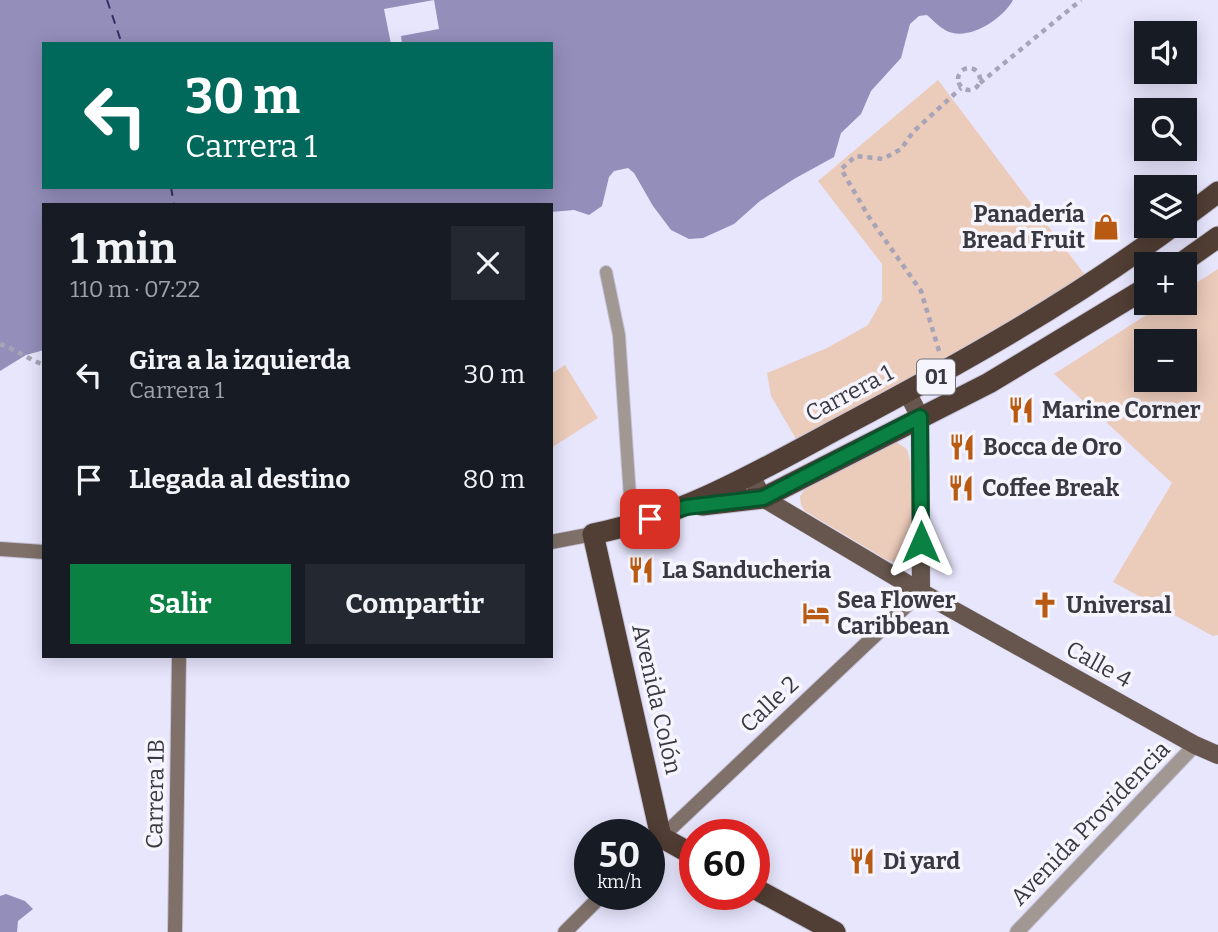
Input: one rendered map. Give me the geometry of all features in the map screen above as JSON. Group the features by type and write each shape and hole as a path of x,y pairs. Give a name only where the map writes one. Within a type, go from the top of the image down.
{"highway":[{"path":"1197,208 1218,192"},
{"path":"1197,252 1218,237"},
{"name":"Carrera 1","path":"593,534 632,526 686,507 751,475 944,372 1068,300 1155,238"},
{"name":"Carrera 1","path":"686,507 763,498 989,383 1134,295"},
{"name":"Avenida Colón","path":"593,534 650,819"},
{"path":"770,897 835,932"}],"main road":[{"path":"907,392 920,417 921,592"},
{"path":"751,475 763,498"},
{"name":"Calle 4","path":"763,498 921,592 1195,746 1218,755"}],"street":[{"name":"Carrera 1","path":"553,542 593,534"},
{"path":"0,549 42,552"},
{"name":"Calle 2","path":"665,834 921,592"},
{"name":"Carrera 1B","path":"175,932 179,658"},
{"name":"Avenida Providencia","path":"1017,932 1195,746"},
{"path":"565,932 587,910"}],"lane":[{"path":"606,272 619,335 632,526"}],"path":[{"path":"961,88 972,90 1081,0"},
{"path":"961,88 958,78 965,69 972,68 978,72 980,83"},
{"path":"944,372 921,291 869,217 841,170 856,156 883,159 901,149 913,132 961,88"},
{"path":"0,344 42,364"}],"shaded area":[{"path":"0,0 1013,0 993,21 984,27 964,33 945,30 927,15 919,16 910,24 901,58 871,91 861,114 841,133 834,157 760,201 734,224 703,238 689,239 671,230 628,168 614,171 609,177 602,206 589,215 574,210 553,212 553,203 42,203 42,351 26,355 0,371"},
{"path":"938,80 1085,275 950,359 796,439 771,396 767,373 827,348 868,325 882,300 882,264 818,181"},
{"path":"1218,269 1218,635 1213,636 1113,582 1172,483 1054,374 1146,315 1197,315 1197,282"},
{"path":"565,365 598,418 553,447 553,373"},
{"path":"896,442 907,449 910,461 914,546 913,556 908,562 900,564 887,560 805,511 800,496 806,488"},
{"path":"6,894 25,901 33,909 18,921 17,932 0,932 0,896"}],"pier":[{"path":"434,0 439,29 401,36 402,42 391,42 384,9"}],"ferry route":[{"path":"107,0 121,42"},
{"path":"171,189 174,203"}],"place":[{"name":"Panadería Bread Fruit","path":"1106,227"},
{"name":"Marine Corner","path":"1021,410"},
{"name":"Bocca de Oro","path":"962,447"},
{"name":"Coffee Break","path":"961,488"},
{"name":"La Sanducheria","path":"641,570"},
{"name":"Universal","path":"1045,605"},
{"name":"Sea Flower Caribbean","path":"816,613"},
{"name":"Di yard","path":"862,861"}],"route":[{"path":"650,519 686,507 763,498 920,417 921,542"}]}
